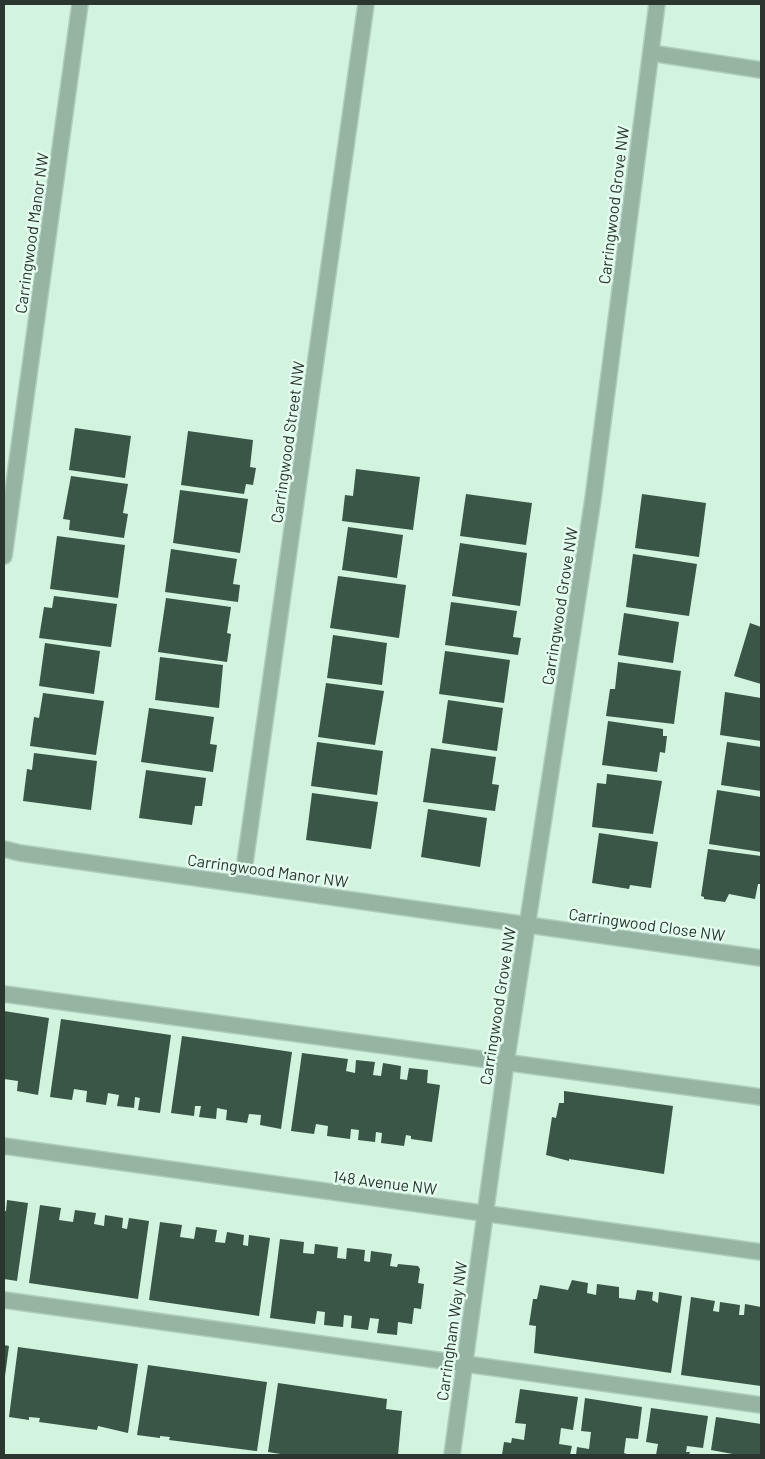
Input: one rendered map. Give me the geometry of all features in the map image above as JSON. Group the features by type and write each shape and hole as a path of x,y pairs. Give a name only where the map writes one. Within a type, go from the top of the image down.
{"street":[{"name":"Carringwood Manor NW","path":"4,556 80,4"},
{"name":"Carringwood Street NW","path":"242,884 366,4"},
{"name":"Carringwood Grove NW","path":"485,1212 506,1063 593,499 657,4"},
{"path":"651,53 761,70"},
{"name":"Carringwood Manor NW","path":"4,849 20,853 527,925"},
{"name":"Carringwood Close NW","path":"527,925 761,958"},
{"path":"4,994 761,1097"},
{"name":"148 Avenue NW","path":"4,1146 761,1252"},
{"name":"Carringham Way NW","path":"452,1455 485,1212"},
{"path":"4,1300 761,1405"}],"building":[{"path":"75,428 131,436 125,478 69,470"},
{"path":"188,431 253,440 250,467 256,468 253,485 246,484 244,494 181,485"},
{"path":"356,469 420,477 413,530 342,521 345,495 353,496"},
{"path":"71,476 128,484 123,513 128,514 124,538 69,530 70,520 63,519"},
{"path":"180,490 248,499 240,553 173,543"},
{"path":"466,494 532,503 526,545 460,536"},
{"path":"642,494 706,503 699,557 635,548"},
{"path":"348,527 403,535 397,578 342,570"},
{"path":"57,536 125,545 118,598 50,589"},
{"path":"460,543 527,553 520,606 452,596"},
{"path":"171,549 237,559 233,584 240,585 238,602 165,592"},
{"path":"633,554 697,564 689,616 626,607"},
{"path":"338,576 406,585 399,638 330,628"},
{"path":"54,596 117,604 111,647 39,638 44,607 52,608"},
{"path":"166,598 231,607 227,633 231,634 227,662 158,652"},
{"path":"451,602 517,611 513,637 521,638 518,655 445,645"},
{"path":"624,613 679,622 673,663 618,655"},
{"path":"750,623 761,627 761,684 734,676"},
{"path":"333,635 387,643 382,685 327,678"},
{"path":"45,643 100,651 94,694 39,686"},
{"path":"445,651 510,660 504,703 439,694"},
{"path":"160,657 223,665 219,708 155,700"},
{"path":"618,662 681,671 674,724 606,716 610,689 615,689"},
{"path":"326,683 384,691 375,745 318,737"},
{"path":"725,692 761,698 761,741 720,735"},
{"path":"43,693 104,701 96,755 30,746 34,717 39,718"},
{"path":"448,700 503,708 497,751 442,743"},
{"path":"149,708 214,717 210,744 217,745 213,772 141,762"},
{"path":"608,721 663,729 663,736 667,736 665,753 660,752 657,772 602,765"},
{"path":"317,742 383,751 377,795 311,786"},
{"path":"727,742 761,747 761,791 721,785"},
{"path":"431,748 496,757 492,784 499,785 495,811 423,802"},
{"path":"34,753 97,761 91,810 23,801 27,769 32,770"},
{"path":"146,770 206,778 202,806 195,806 192,825 139,818"},
{"path":"607,774 662,781 653,834 592,827 597,783 606,784"},
{"path":"717,790 761,797 761,852 709,844"},
{"path":"312,793 378,802 371,849 306,840"},
{"path":"428,809 487,818 480,867 421,857"},
{"path":"599,833 658,842 651,888 630,885 629,889 592,883"},
{"path":"708,849 761,856 761,884 758,884 755,899 729,894 725,902 704,899 701,896"},
{"path":"4,1011 49,1018 38,1095 17,1091 18,1081 4,1079"},
{"path":"61,1019 171,1035 160,1113 138,1110 140,1098 135,1097 134,1108 117,1106 119,1095 108,1093 106,1105 86,1102 87,1091 74,1089 72,1100 50,1097"},
{"path":"182,1036 292,1052 281,1129 260,1125 261,1115 249,1114 247,1123 226,1120 227,1110 217,1108 216,1119 199,1117 201,1106 195,1106 194,1116 171,1113"},
{"path":"302,1053 348,1059 346,1071 355,1073 356,1060 375,1062 373,1075 381,1076 383,1063 401,1066 400,1079 407,1080 409,1068 428,1070 427,1083 440,1085 432,1142 411,1139 411,1136 406,1135 404,1146 381,1143 382,1133 376,1132 375,1142 358,1140 359,1130 351,1129 350,1139 327,1136 328,1126 316,1124 314,1134 291,1131"},
{"path":"564,1091 673,1106 664,1174 569,1159 569,1161 546,1155 552,1117 556,1118 559,1103 564,1103"},
{"path":"7,1200 28,1203 17,1281 4,1279 4,1211 6,1211"},
{"path":"40,1205 61,1208 59,1220 73,1222 75,1210 96,1213 94,1224 104,1226 105,1215 123,1218 122,1228 127,1229 129,1218 149,1221 138,1299 29,1283"},
{"path":"160,1222 182,1225 180,1237 194,1239 196,1227 217,1230 215,1242 225,1243 227,1232 244,1235 243,1245 248,1246 249,1235 270,1238 259,1316 149,1300"},
{"path":"280,1239 304,1242 303,1253 314,1254 315,1244 338,1247 337,1258 346,1259 347,1248 365,1250 364,1261 370,1262 371,1251 392,1254 390,1266 397,1267 398,1264 418,1266 420,1269 418,1283 424,1284 421,1309 414,1308 412,1324 398,1322 397,1335 377,1333 379,1319 370,1318 368,1330 351,1328 352,1316 344,1315 343,1327 324,1325 325,1312 317,1311 315,1324 270,1318"},
{"path":"572,1280 588,1283 587,1293 596,1295 597,1284 619,1287 619,1298 635,1300 637,1290 653,1292 652,1300 658,1303 659,1292 682,1296 671,1373 534,1353 536,1326 529,1325 533,1299 537,1299 540,1285 568,1290"},
{"path":"691,1297 715,1301 713,1311 719,1312 720,1302 740,1305 739,1315 744,1315 745,1304 761,1307 761,1386 681,1375"},
{"path":"4,1345 9,1346 5,1376 4,1376"},
{"path":"18,1347 138,1364 128,1433 98,1426 97,1430 39,1422 40,1418 29,1417 29,1420 9,1417"},
{"path":"148,1365 267,1382 257,1451 169,1440 170,1437 160,1436 160,1438 137,1435"},
{"path":"278,1383 387,1399 386,1409 402,1411 398,1455 287,1455 268,1452"},
{"path":"520,1389 578,1397 573,1430 561,1428 559,1444 572,1446 570,1455 502,1455 504,1442 511,1443 512,1438 524,1440 526,1424 515,1423"},
{"path":"585,1398 642,1407 638,1439 626,1438 624,1453 629,1455 576,1455 577,1447 589,1449 591,1432 581,1431"},
{"path":"651,1408 708,1416 703,1448 687,1446 686,1452 690,1452 689,1455 656,1455 658,1444 646,1442"},
{"path":"716,1417 761,1424 761,1455 738,1455 711,1450"}]}
